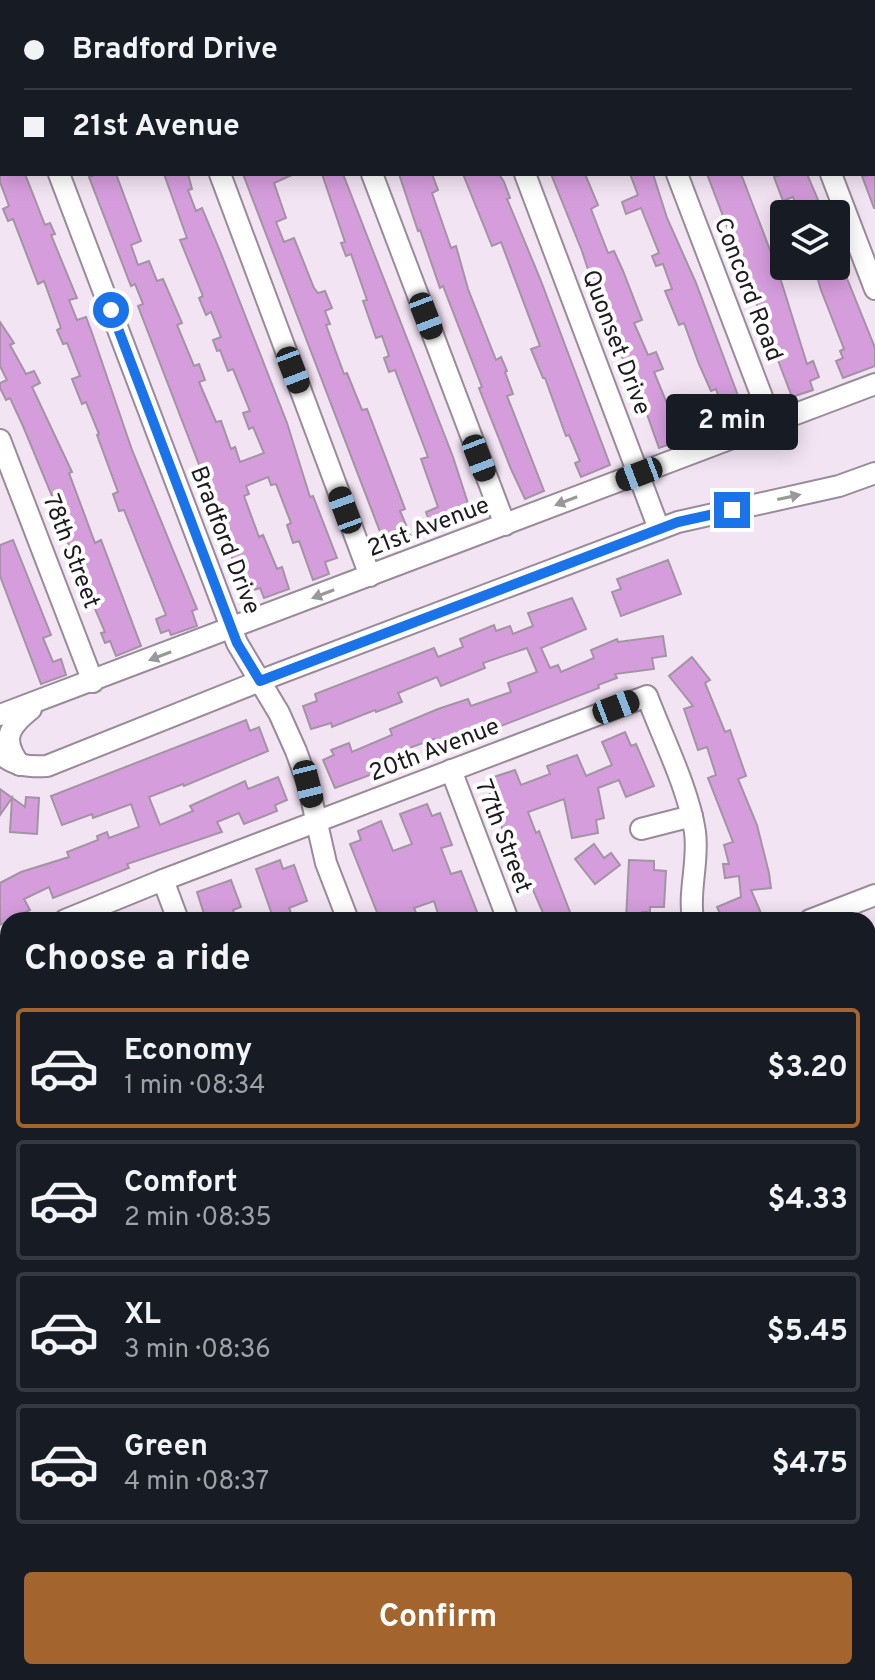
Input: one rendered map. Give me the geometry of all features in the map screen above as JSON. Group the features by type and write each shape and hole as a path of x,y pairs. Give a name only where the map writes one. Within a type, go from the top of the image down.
{"street":[{"name":"Bradford Drive","path":"60,176 237,643 296,751 318,821 326,863 345,912"},
{"path":"221,176 370,576"},
{"path":"373,176 505,525"},
{"name":"Quonset Drive","path":"526,176 659,529"},
{"name":"Concord Road","path":"678,176 772,423"},
{"path":"832,176 875,289"},
{"name":"21st Avenue","path":"0,715 875,384"},
{"name":"78th Street","path":"0,440 93,682"},
{"path":"0,753 20,765 47,766 260,681 678,522 839,486 875,473"},
{"name":"20th Avenue","path":"85,912 647,696 692,816"},
{"path":"20,765 8,743 9,733 22,716 40,702"},
{"name":"77th Street","path":"451,770 505,912"},
{"path":"641,829 692,816 696,844 693,912"},
{"path":"163,880 175,912"},
{"path":"831,912 875,895"}],"building":[{"path":"0,176 26,176 45,225 50,223 55,234 51,235 77,298 69,300 77,320 86,317 132,450 197,609 192,611 197,626 171,635 169,630 161,633 156,619 166,615 124,510 119,511 113,494 118,492 86,402 82,404 72,379 80,376 67,343 63,344 57,330 61,328 44,281 38,284 13,219 8,221 3,209 9,206"},
{"path":"117,176 141,241 131,245 138,265 149,261 157,281 163,279 182,323 177,325 194,366 199,364 205,380 199,382 216,422 221,421 231,449 235,447 240,462 264,453 243,413 250,411 233,369 228,371 220,350 217,351 213,340 221,337 211,312 206,315 199,298 203,296 180,240 187,238 165,176 189,176 192,189 188,190 196,211 202,208 220,251 287,423 310,497 313,496 337,558 325,562 329,574 313,580 299,541 293,543 287,525 291,523 276,484 271,485 268,477 246,486 249,494 244,496 259,537 263,535 277,569 282,567 289,589 264,598 260,588 247,592 226,544 225,532 138,306 143,304 135,284 131,286 89,177"},
{"path":"244,176 290,176 274,183 286,218 276,222 284,242 294,238 314,288 318,293 325,291 332,308 325,311 330,324 326,325 344,374 347,373 362,410 367,409 405,509 400,511 412,539 387,550"},
{"path":"323,176 344,176 453,457 473,519 445,529 443,526 432,529 426,512 438,507 421,459 428,457 395,370 389,372 384,358 389,356 382,336 376,338 351,254 346,256 341,243 345,242"},
{"path":"400,176 433,176 438,190 432,193 451,248 456,246 468,289 496,360 501,357 507,371 513,394 507,396 544,491 525,499 479,388 482,387 443,286 440,288"},
{"path":"464,176 500,176 504,182 510,198 507,199 610,465 581,477 575,463 580,461 569,435 566,436 531,349 540,346 501,242 492,246"},
{"path":"552,176 586,176 598,205 591,209 608,253 614,251 642,320 634,323 648,355 656,352 663,369 654,372 682,440 659,448 596,294"},
{"path":"631,176 654,176 667,218 696,283 737,393 742,407 738,409 740,417 727,422 716,389 711,391 684,323 679,325 665,291 672,289 663,264 656,266 652,256 659,253 641,208 626,214 622,202 638,195"},
{"path":"708,176 742,176 770,250 770,280 781,280 807,364 813,361 819,377 810,381 813,390 792,397"},
{"path":"777,176 808,176 818,200 794,200 793,197 783,200 774,177"},
{"path":"862,176 875,176 874,208"},
{"path":"818,280 848,280 875,348 875,366 843,378 836,361 843,358 840,351 844,349"},
{"path":"0,322 14,343 10,345 26,374 34,371 40,383 32,387 72,472 69,473 95,543 101,540 141,646 116,656 110,641 105,643 101,633 105,632 23,426 10,398 6,400 0,388 0,383 7,380 0,366"},
{"path":"13,540 51,635 43,638 53,662 61,659 66,675 41,684 0,576 0,545"},
{"path":"668,560 681,594 621,616 612,592 621,589 617,579"},
{"path":"572,598 586,629 541,648 550,668 558,665 561,672 594,658 591,650 617,639 618,642 663,636 666,656 652,658 654,669 615,674 617,678 598,685 599,688 439,750 434,739 409,748 413,759 335,788 323,760 334,755 331,750 349,743 352,752 392,735 390,729 438,709 468,699 471,706 511,692 508,683 537,672 527,648 483,663 485,668 441,686 437,677 398,693 402,702 376,712 332,727 331,723 311,729 303,706 317,701 315,694 434,648 438,657 463,647 460,639 494,625 496,631 510,626 513,634 533,626 528,613"},
{"path":"692,657 710,680 705,683 725,732 730,730 746,776 738,779 757,825 769,873 771,888 751,890 761,912 719,912 717,907 741,897 739,876 725,878 723,864 729,864 724,845 733,842 708,778 716,775 707,747 698,750 684,709 693,706 669,676"},
{"path":"246,720 250,731 259,727 268,751 149,797 160,825 193,811 190,806 245,781 248,789 278,777 287,800 275,805 277,811 244,824 239,813 217,822 222,832 127,864 129,868 53,898 49,887 24,899 30,910 26,912 0,912 0,883 21,872 69,857 67,852 98,840 97,836 107,832 109,838 139,827 131,804 62,825 51,796"},
{"path":"625,732 631,746 636,744 654,786 626,797 619,780 598,788 604,818 596,820 598,833 572,838 564,799 528,812 536,833 539,831 570,912 543,912 531,885 526,887 506,839 490,794 496,792 491,778 515,770 521,785 550,774 547,766 577,755 586,776 612,765 602,742"},
{"path":"0,789 25,807 26,797 39,798 37,834 10,832 12,798 0,815"},
{"path":"427,804 432,816 440,813 452,845 441,848 451,874 461,871 477,912 437,912 434,901 414,908 416,912 377,912 350,844 361,840 358,831 381,821 393,851 412,844 400,814"},
{"path":"594,844 604,858 611,853 620,865 595,884 575,859"},
{"path":"280,860 283,869 294,865 307,901 289,908 291,912 271,912 256,869"},
{"path":"629,860 654,861 654,870 666,871 664,907 650,907 650,912 626,912"},
{"path":"231,880 241,907 234,912 203,912 197,892"}],"route":[{"path":"111,310 237,643 260,681 678,522 732,510"}]}
